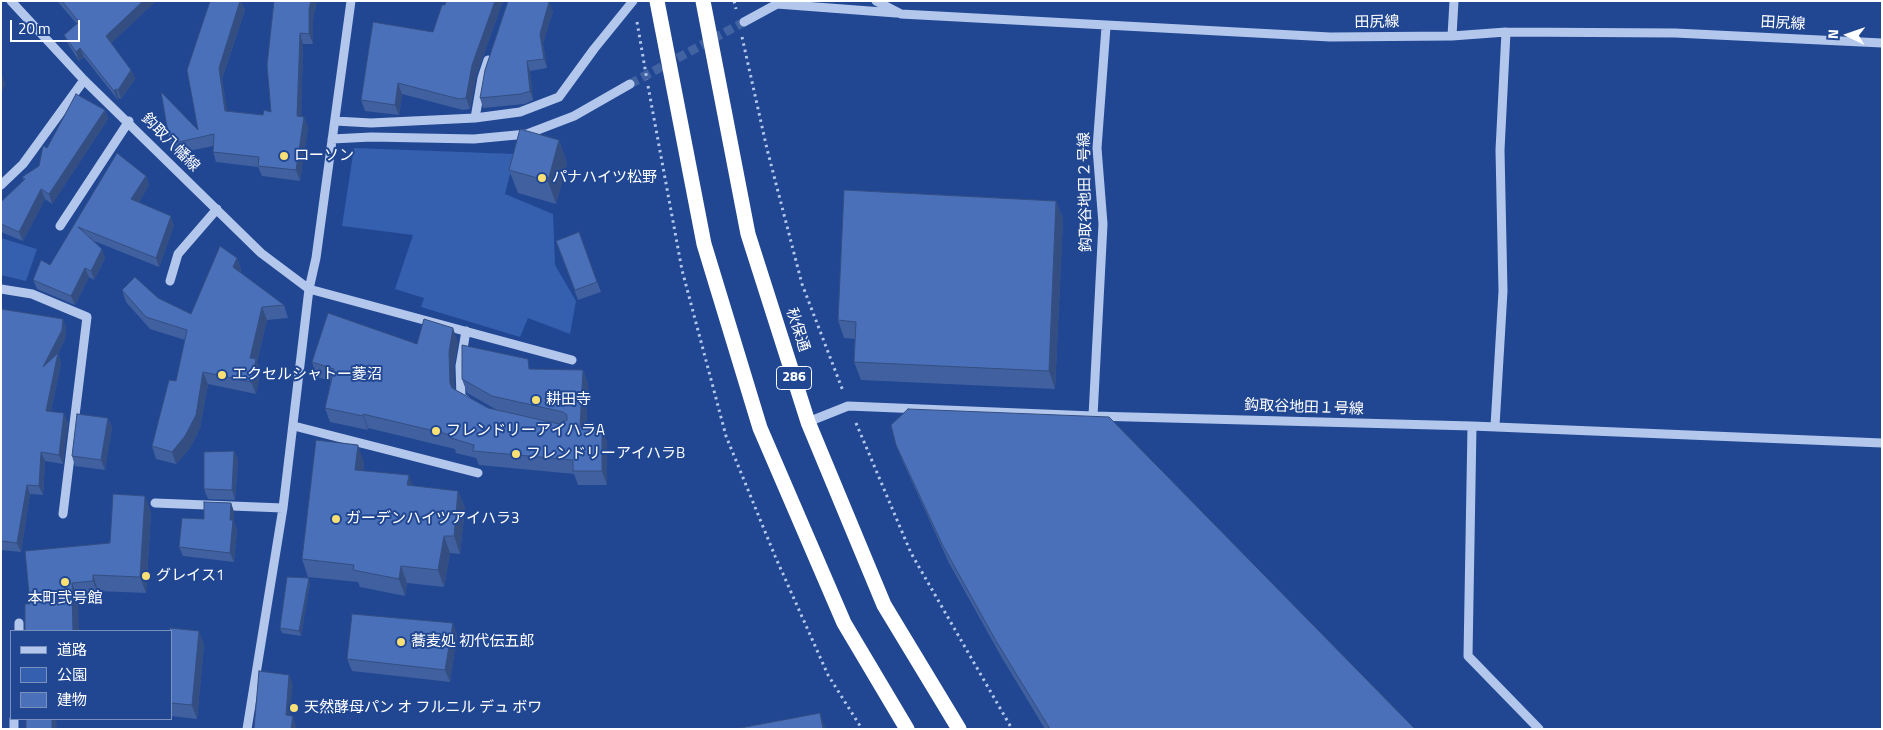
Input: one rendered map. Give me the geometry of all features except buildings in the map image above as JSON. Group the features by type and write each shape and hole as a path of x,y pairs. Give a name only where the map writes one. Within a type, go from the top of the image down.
{"highway":[{"path":"657,1 704,244 760,428 844,623 907,729"},
{"name":"秋保通","path":"702,1 748,234 808,422 884,605 960,729"}],"street":[{"name":"鈎取八幡線","path":"11,1 18,11 84,80 129,121 261,253 308,288"},
{"path":"247,729 294,426 308,288 316,258 351,1"},
{"path":"335,121 371,123 475,118 520,112 559,97 594,49 633,1"},
{"name":"田尻線","path":"876,1 901,14 1106,27 1330,37 1452,36 1506,32 1707,34 1882,43"},
{"path":"1452,36 1454,1"},
{"path":"742,25 777,4 901,14"},
{"name":"鈎取谷地田２号線","path":"1093,416 1103,224 1097,148 1106,27"},
{"path":"1495,426 1503,291 1500,150 1506,32"},
{"path":"475,118 482,78 491,52"},
{"path":"1,185 22,164 84,80"},
{"path":"332,139 371,137 474,139 527,134 574,116 630,84"},
{"path":"60,226 129,121"},
{"path":"170,281 178,254 217,209"},
{"path":"308,288 572,360"},
{"path":"1,289 32,294 87,317 63,514"},
{"path":"466,331 460,366 460,397 478,407"},
{"name":"鈎取谷地田１号線","path":"808,422 848,406 1093,416 1495,426 1882,443"},
{"path":"294,426 478,472"},
{"path":"1472,426 1468,656 1539,729"},
{"path":"155,503 282,508"}],"path":[{"path":"734,1 736,10"},
{"path":"742,25 767,149 802,284 848,406 911,553 1012,729"}],"green space":[{"path":"354,148 515,154 505,194 553,214 555,265 576,301 570,334 528,318 520,337 421,307 424,298 395,289 413,235 342,226"},
{"path":"1,238 37,249 26,281 1,275"}],"tunnel":[{"path":"630,84 744,22"}],"place":[{"name":"ローソン","path":"284,156"},
{"name":"パナハイツ松野","path":"542,178"},
{"name":"エクセルシャトー菱沼","path":"222,375"},
{"name":"耕田寺","path":"536,400"},
{"name":"フレンドリーアイハラA","path":"436,431"},
{"name":"フレンドリーアイハラB","path":"516,454"},
{"name":"ガーデンハイツアイハラ3","path":"336,519"},
{"name":"グレイス1","path":"146,576"},
{"name":"本町弐号館","path":"65,582"},
{"name":"蕎麦処 初代伝五郎","path":"401,642"},
{"name":"天然酵母パン オ フルニル デュ ボワ","path":"294,708"}]}
